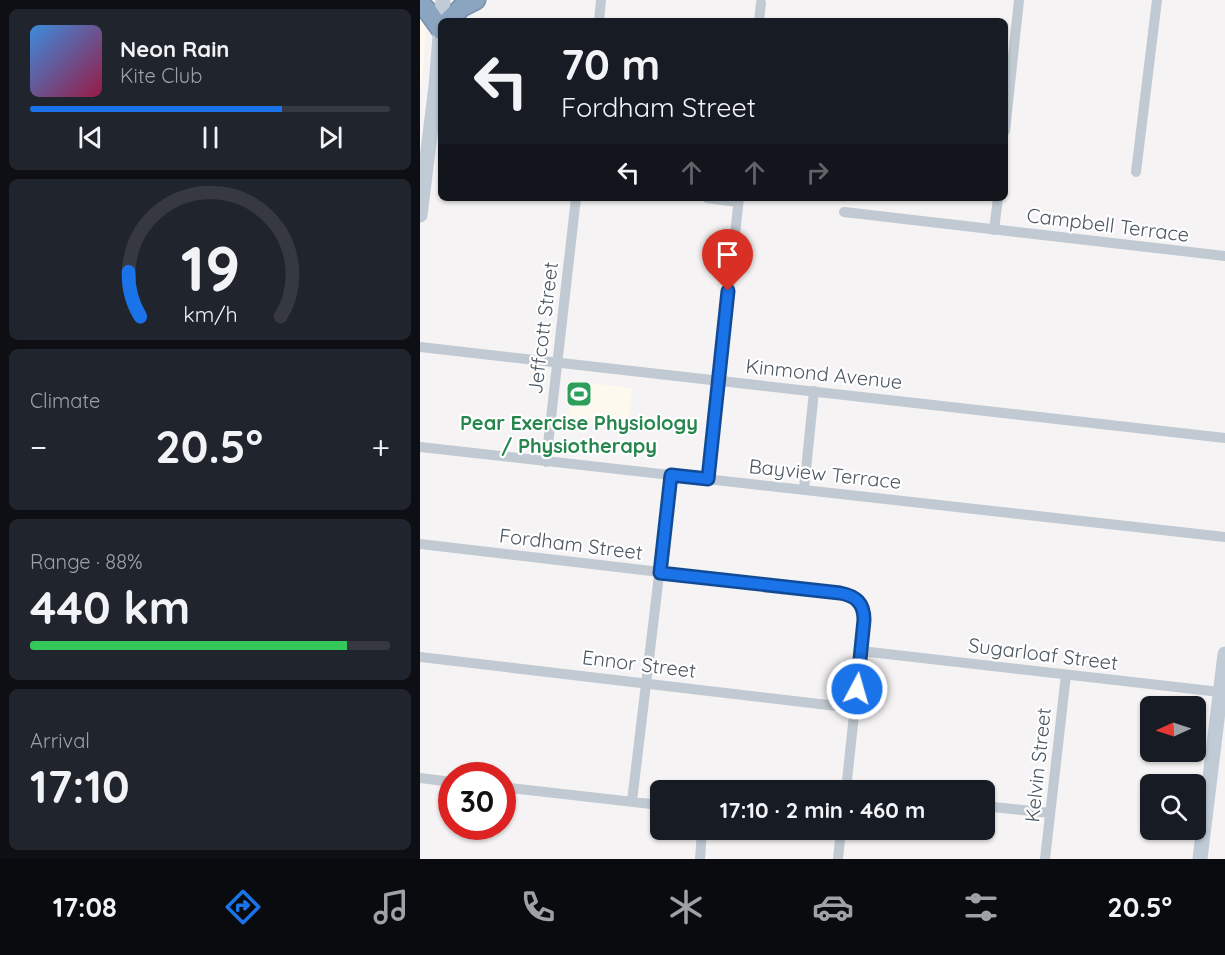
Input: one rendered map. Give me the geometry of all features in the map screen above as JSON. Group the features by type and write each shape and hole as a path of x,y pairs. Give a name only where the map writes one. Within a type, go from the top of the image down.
{"highway":[{"path":"451,18 476,0"},
{"path":"420,4 438,26"}],"main road":[{"path":"441,18 443,0"},
{"path":"420,214 423,168 438,53"},
{"path":"1200,859 1225,654"}],"street":[{"path":"599,18 602,0"},
{"path":"1008,88 1019,0"},
{"path":"1136,172 1157,0"},
{"path":"759,18 760,3"},
{"name":"Jeffcott Street","path":"546,462 576,201"},
{"path":"708,479 739,201"},
{"path":"994,230 998,201"},
{"name":"Campbell Terrace","path":"844,212 1225,256"},
{"name":"Kinmond Avenue","path":"420,347 1225,438"},
{"path":"804,489 814,391"},
{"name":"Bayview Terrace","path":"420,447 1225,537"},
{"path":"632,801 671,475"},
{"name":"Fordham Street","path":"420,544 840,593 859,601 864,614 861,651"},
{"path":"847,780 861,651"},
{"name":"Sugarloaf Street","path":"861,651 1220,692"},
{"name":"Ennor Street","path":"420,657 855,708"},
{"name":"Kelvin Street","path":"1045,859 1066,675"},
{"path":"420,778 438,780"},
{"path":"516,789 650,804"},
{"path":"995,807 1050,813"},
{"path":"700,859 701,840"},
{"path":"838,859 840,840"}],"shaded area":[{"path":"420,15 426,26 422,86 420,86"},
{"path":"573,381 632,388 628,428 568,421"}],"place":[{"name":"Pear Exercise Physiology / Physiotherapy","path":"579,394"}],"route":[{"path":"728,291 708,479 671,475 660,573 840,593 855,598 863,608 864,614 857,689"}]}
